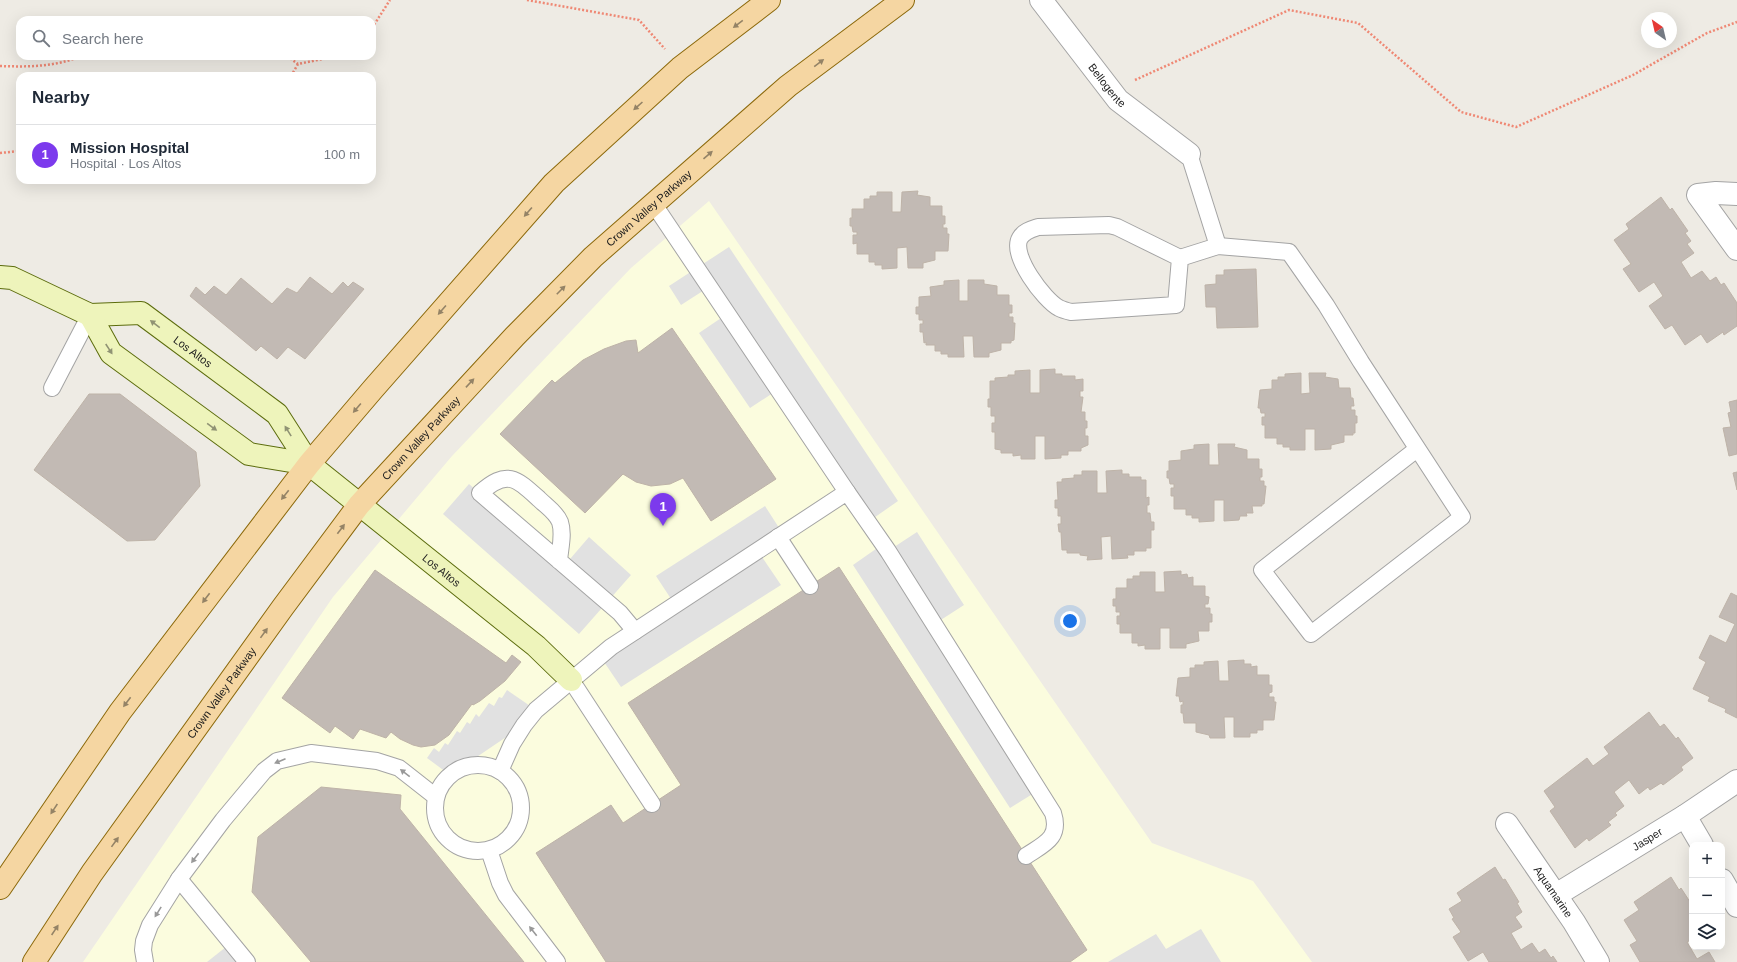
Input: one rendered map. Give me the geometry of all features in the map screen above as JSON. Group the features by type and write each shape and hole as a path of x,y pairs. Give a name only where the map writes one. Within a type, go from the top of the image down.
{"main road":[{"path":"0,888 120,712 309,464 554,183 680,68 769,0"},
{"name":"Crown Valley Parkway","path":"34,962 97,867 283,607 359,505 521,330 593,256 788,86 903,0"}],"street":[{"name":"Bellogente","path":"1041,0 1118,100 1189,154"},
{"path":"1737,194 1716,193 1698,195 1737,249"},
{"name":"Los Altos","path":"0,277 12,278 90,315 141,314 277,414 309,464 536,646 570,680"},
{"name":"Los Altos","path":"90,315 110,353 250,454 309,464"},
{"name":"Jasper","path":"1556,896 1685,816 1737,781"},
{"path":"1685,816 1700,842"},
{"name":"Aquamarine","path":"1507,824 1556,896 1598,962"},
{"path":"1725,885 1737,906"}],"lane":[{"path":"1189,154 1218,246"},
{"path":"653,203 888,551 1053,813 1056,826 1049,840 1026,856"},
{"path":"1180,258 1176,305 1071,312 1059,308 1042,292 1019,257 1018,244 1020,237 1024,233 1038,227 1109,225 1117,227 1180,258 1218,246 1289,252 1326,305 1361,362 1418,449 1462,517 1311,634 1262,570 1418,449"},
{"path":"52,388 90,315"},
{"path":"558,561 561,541 559,521 554,513 520,482 511,479 503,479 492,482 480,492 558,561 620,613 635,631"},
{"path":"500,771 512,744 536,710 610,647 847,492"},
{"path":"778,537 810,586"},
{"path":"570,680 652,804"},
{"path":"145,962 143,950 144,940 150,925 178,879 232,809 264,771 277,761 311,753 377,761 399,768 436,797"},
{"path":"474,765 488,766 500,771 515,785 521,804 521,814 518,824 506,841 489,850 474,852 459,848 447,839 438,827 435,812 436,797 441,785 462,769 474,765"},
{"path":"489,850 500,883 506,895 557,962"},
{"path":"178,879 247,962"}],"path":[{"path":"376,22 390,0"},
{"path":"527,0 639,20 680,68"},
{"path":"1110,91 1289,10 1358,23 1461,112 1516,127 1633,75 1707,34 1737,22"},
{"path":"0,66 43,66 72,60"},
{"path":"292,60 298,64 318,60"},
{"path":"293,72 298,64"},
{"path":"0,154 16,152"}],"shaded area":[{"path":"709,201 1152,843 1253,881 1312,962 83,962 333,597 452,456 631,268"},
{"path":"729,247 898,501 868,522 779,389 750,408 699,333 727,314 709,287 681,305 669,286"},
{"path":"469,484 564,566 589,537 631,575 579,634 443,514"},
{"path":"765,506 783,534 758,551 781,585 621,687 600,656 675,605 656,576"},
{"path":"917,532 964,605 933,625 1039,790 1010,808 853,565 883,544 888,551"},
{"path":"507,690 536,710 524,725 450,775 427,758 434,748 439,752 445,743 448,745 457,731 460,733 467,722 470,724 476,714 479,717 489,703 494,706 499,697 502,698"},
{"path":"1201,929 1221,962 1108,962 1156,934 1166,949"},
{"path":"231,943 247,962 207,962"}],"building":[{"path":"918,191 917,195 930,197 930,206 942,206 942,216 945,216 945,224 943,224 943,228 947,228 947,234 949,234 948,251 935,251 935,260 923,263 923,268 908,268 907,247 897,248 897,268 882,269 882,265 875,265 875,262 869,262 869,254 857,254 857,243 853,244 853,235 857,235 857,232 853,232 852,226 850,226 852,209 864,209 864,199 870,199 870,196 877,196 877,192 892,192 892,212 901,212 902,192"},
{"path":"1661,197 1670,210 1672,208 1688,231 1685,233 1691,241 1687,244 1694,253 1681,262 1691,278 1702,271 1710,281 1716,277 1721,285 1724,283 1737,303 1737,326 1724,335 1723,332 1707,343 1701,334 1685,345 1672,325 1665,329 1649,306 1663,296 1654,282 1639,292 1623,269 1631,264 1614,240 1629,229 1626,224"},
{"path":"1256,269 1258,327 1217,328 1216,307 1206,307 1205,285 1216,284 1216,275 1224,275 1224,270"},
{"path":"310,277 332,294 343,282 348,287 353,282 364,289 305,359 288,347 277,359 261,346 256,351 190,296 196,287 205,295 214,286 226,295 241,278 272,304 287,288 297,293"},
{"path":"959,280 959,301 968,301 968,280 984,280 984,284 997,286 997,295 1009,295 1009,305 1012,305 1012,313 1009,313 1009,317 1013,317 1013,323 1015,323 1014,340 1011,341 1011,343 1001,343 1001,350 989,353 989,357 974,357 973,336 963,336 964,357 948,357 948,354 941,354 941,351 935,351 935,345 926,345 926,342 924,343 923,332 920,332 920,324 923,324 923,320 919,320 919,314 916,314 916,307 919,307 919,297 931,296 930,287 944,285 944,281"},
{"path":"672,328 776,479 711,521 683,478 670,484 651,486 636,482 623,474 585,513 500,434 552,380 555,383 583,360 604,349 626,341 636,340 638,353"},
{"path":"1055,369 1055,374 1062,374 1062,376 1075,376 1075,380 1083,379 1083,391 1080,391 1080,397 1083,397 1081,412 1085,412 1085,421 1087,421 1085,436 1088,436 1088,445 1081,448 1081,451 1068,451 1068,455 1061,455 1061,458 1045,459 1045,436 1035,436 1035,459 1021,459 1021,455 1013,456 1013,453 1001,453 1001,450 995,449 995,432 992,432 992,423 995,423 995,416 991,416 991,407 988,407 988,399 990,399 990,381 995,381 995,378 1015,375 1015,371 1030,370 1030,393 1040,393 1040,370"},
{"path":"1301,373 1301,394 1310,393 1309,373 1326,373 1325,377 1338,379 1339,388 1350,388 1354,406 1351,406 1351,410 1355,410 1355,416 1357,416 1355,433 1353,433 1353,435 1344,435 1344,442 1331,445 1331,449 1315,450 1315,429 1305,429 1305,450 1290,450 1290,447 1283,447 1283,444 1277,444 1277,438 1265,438 1265,425 1262,425 1262,417 1265,417 1265,413 1261,413 1260,408 1258,408 1260,390 1272,389 1272,380 1278,380 1278,377 1285,377 1285,374"},
{"path":"89,394 120,394 196,452 200,486 155,540 127,541 34,470"},
{"path":"1737,400 1737,454 1729,456 1723,428 1731,427 1728,413 1731,412 1729,402"},
{"path":"1209,444 1209,465 1219,465 1218,444 1235,444 1234,447 1247,450 1247,459 1259,459 1259,469 1262,469 1262,477 1260,477 1260,481 1264,481 1264,486 1266,486 1264,504 1262,504 1262,506 1252,506 1253,513 1246,513 1247,516 1240,516 1239,520 1224,521 1224,500 1214,500 1214,521 1199,522 1199,518 1192,518 1192,515 1186,515 1186,509 1174,509 1174,496 1171,496 1171,488 1174,488 1174,484 1170,484 1169,478 1167,478 1169,461 1181,460 1181,451 1194,449 1194,445"},
{"path":"1122,470 1122,474 1129,474 1129,477 1141,477 1141,480 1146,480 1146,498 1149,497 1147,513 1150,513 1151,522 1154,522 1154,530 1151,530 1151,548 1146,548 1146,551 1134,551 1134,555 1127,555 1128,558 1112,559 1111,536 1101,537 1102,559 1087,560 1088,556 1080,555 1080,553 1067,553 1067,550 1062,550 1061,532 1059,532 1058,524 1061,524 1061,516 1058,516 1058,508 1055,508 1055,500 1058,500 1057,482 1062,482 1062,479 1074,478 1074,475 1082,475 1082,471 1097,471 1097,493 1107,493 1106,471"},
{"path":"1737,472 1737,490 1733,473"},
{"path":"839,567 1087,950 1070,962 606,962 536,853 611,805 623,823 681,785 628,703"},
{"path":"375,570 506,663 512,655 521,662 505,681 480,701 473,705 472,704 449,735 435,745 421,747 413,745 400,739 391,732 386,738 360,729 353,739 335,726 330,733 282,698"},
{"path":"1181,571 1181,575 1187,574 1188,578 1193,577 1193,586 1205,586 1205,596 1209,597 1208,604 1205,604 1205,608 1210,608 1210,614 1212,614 1212,622 1209,622 1209,631 1198,631 1199,641 1186,644 1186,648 1170,648 1170,628 1160,628 1160,649 1145,649 1145,645 1138,646 1138,643 1132,643 1132,633 1120,633 1120,624 1117,624 1117,616 1120,616 1120,612 1116,612 1116,606 1113,606 1113,599 1116,599 1116,588 1127,588 1127,579 1133,579 1133,576 1140,576 1140,572 1155,572 1155,592 1165,592 1164,572"},
{"path":"1731,593 1737,596 1737,718 1725,712 1726,709 1708,701 1710,697 1693,689 1706,662 1699,658 1710,635 1726,643 1735,624 1719,617"},
{"path":"1244,660 1244,664 1251,664 1251,667 1257,666 1257,675 1269,675 1269,685 1272,685 1272,692 1269,693 1269,697 1274,697 1274,702 1276,702 1274,720 1263,720 1263,730 1257,730 1257,733 1250,733 1250,737 1234,737 1234,717 1224,717 1225,738 1210,738 1209,735 1196,732 1196,723 1184,723 1183,713 1181,713 1181,705 1183,705 1183,701 1180,702 1179,696 1176,696 1178,678 1190,677 1190,668 1195,668 1195,665 1204,665 1204,662 1218,661 1219,681 1229,681 1228,661"},
{"path":"1649,712 1660,727 1664,724 1676,739 1678,737 1693,758 1681,767 1683,770 1663,785 1661,783 1650,790 1648,787 1639,794 1629,780 1614,792 1624,806 1615,813 1617,815 1608,822 1611,825 1589,841 1587,838 1575,848 1550,811 1555,807 1544,791 1587,758 1593,766 1609,754 1604,747"},
{"path":"321,787 401,795 400,809 524,962 311,962 252,892 258,837"},
{"path":"1495,867 1503,880 1505,879 1519,902 1517,903 1522,912 1515,917 1522,927 1511,933 1521,950 1532,943 1539,953 1545,949 1551,958 1553,956 1557,962 1489,962 1483,952 1468,961 1453,937 1461,932 1452,919 1454,918 1449,909 1462,901 1457,893"},
{"path":"1671,877 1679,890 1681,888 1689,900 1689,941 1687,942 1689,950 1692,950 1697,959 1709,952 1715,962 1640,962 1630,945 1637,941 1624,920 1639,910 1634,902"}],"place":[{"name":"Mission Hospital","path":"663,526"}]}
